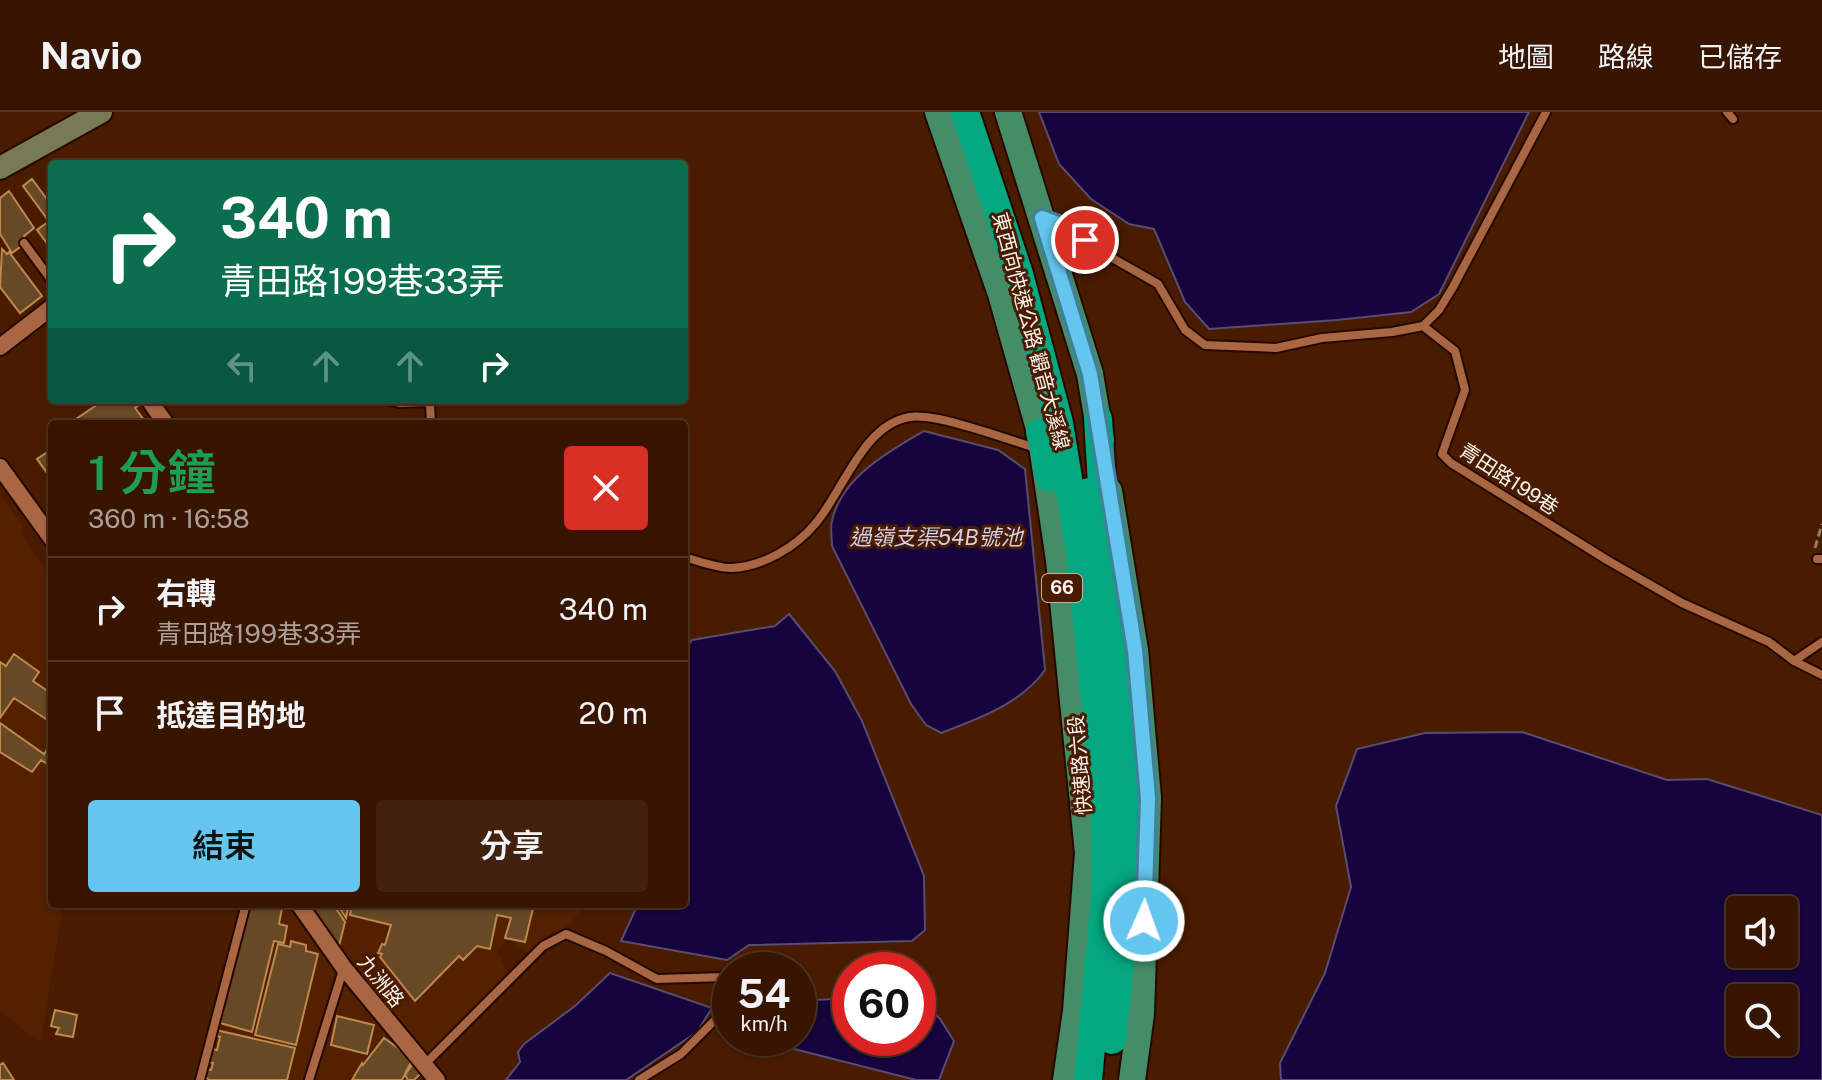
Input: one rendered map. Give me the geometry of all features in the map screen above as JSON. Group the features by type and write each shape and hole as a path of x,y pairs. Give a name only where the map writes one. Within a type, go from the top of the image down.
{"highway":[{"name":"東西向快速公路 觀音大溪線","path":"965,112 1019,274 1059,423 1080,552 1124,778 1124,924 1107,1080"},
{"name":"東西向快速公路 觀音大溪線","path":"985,112 1002,160 1065,379 1100,545 1106,886 1088,1080"},
{"path":"1098,419 1102,662"},
{"path":"1041,441 1102,662"}],"main road":[{"name":"快速路六段","path":"938,112 1001,294 1041,441 1059,560 1088,853 1076,1011 1066,1080"},
{"path":"1008,112 1090,374 1135,650 1148,798 1141,1014 1132,1080"}],"street":[{"path":"0,168 101,112"},
{"path":"0,347 48,310"},
{"path":"2,475 48,534"},
{"name":"九洲路","path":"302,908 344,968 437,1080"}],"lane":[{"path":"1042,218 1069,228 1100,251 1158,284 1185,330 1205,345 1276,348 1322,338 1423,326 1439,310 1453,287 1546,112"},
{"path":"24,243 48,276"},
{"name":"青田路199巷","path":"1423,326 1455,351 1465,390 1442,454 1451,463 1682,603 1769,642 1794,661 1822,675"},
{"path":"688,558 728,568 770,561 815,525 869,442 893,422 910,417 930,417 1041,441"},
{"path":"1794,661 1822,642"},
{"path":"200,1080 245,908"},
{"path":"424,1065 543,946 566,934 606,951 657,979 726,977 719,1016 681,1054 639,1080"},
{"path":"309,1080 344,968"}],"path":[{"path":"1819,559 1814,549 1822,524"}],"shaded area":[{"path":"0,494 23,526 21,534 48,572 48,908 62,908 41,1043 0,1012"},
{"path":"246,908 293,908 327,956 427,1075 422,1080 202,1080"},
{"path":"307,908 584,908 562,930 551,932 528,953 508,939 497,950 508,975 428,1058"}],"water":[{"path":"1039,112 1529,112 1439,294 1411,312 1209,329 1185,302 1154,229 1129,224 1091,199 1059,164"},
{"name":"過嶺支渠54B號池","path":"924,431 998,450 1025,469 1045,670 1011,701 941,733 926,725 911,704 832,546 831,533 837,506 856,479 896,447"},
{"path":"789,614 835,671 862,721 924,876 925,930 912,941 749,945 739,952 712,952 712,957 621,941 636,908 688,908 688,646 692,640 775,626"},
{"path":"1522,732 1667,780 1707,779 1822,815 1822,1080 1281,1080 1280,1063 1325,973 1351,887 1336,806 1357,749 1425,733"},
{"path":"610,973 712,1008 697,1032 626,1080 506,1080 520,1062 518,1052 524,1044 575,1006"},
{"path":"832,999 832,1056 936,1056 936,1015 954,1041 939,1080 916,1080 816,1055 816,1000"}],"building":[{"path":"32,179 48,201 48,220 23,186"},
{"path":"9,191 34,228 24,236 27,242 12,253 0,234 0,198"},
{"path":"48,222 48,245 37,230"},
{"path":"2,249 7,254 9,252 42,296 20,313 0,287"},
{"path":"98,404 140,404 135,408 144,420 77,420"},
{"path":"48,452 48,474 37,459"},
{"path":"14,654 39,672 33,681 48,691 48,720 14,698 0,718 0,662 6,666"},
{"path":"0,723 44,754 48,748 48,764 41,760 32,772 0,752"},
{"path":"248,908 282,908 279,924 287,926 284,943 274,941 252,1032 220,1023"},
{"path":"310,908 336,908 345,922 339,946"},
{"path":"340,908 348,908 346,918"},
{"path":"351,908 533,908 525,942 505,938 511,918 497,915 490,949 477,946 463,960 459,956 415,1001 380,957 382,954 378,953 382,944 385,945 391,925 350,915"},
{"path":"291,941 306,945 306,951 318,954 296,1045 255,1035 278,944 290,947"},
{"path":"55,1010 77,1015 73,1037 56,1034 59,1028 51,1026"},
{"path":"337,1016 374,1025 367,1054 331,1045"},
{"path":"216,1030 295,1048 287,1080 209,1080 204,1076 206,1069 211,1070 212,1049 217,1050 220,1037 214,1035"},
{"path":"384,1038 411,1062 402,1080 352,1080 362,1063"},
{"path":"414,1062 422,1072 414,1080 408,1080 405,1075"},
{"path":"3,1063 14,1080 0,1080 0,1065"}],"route":[{"path":"1085,240 1069,228 1042,218 1090,374 1135,650 1148,798 1144,921"}]}
